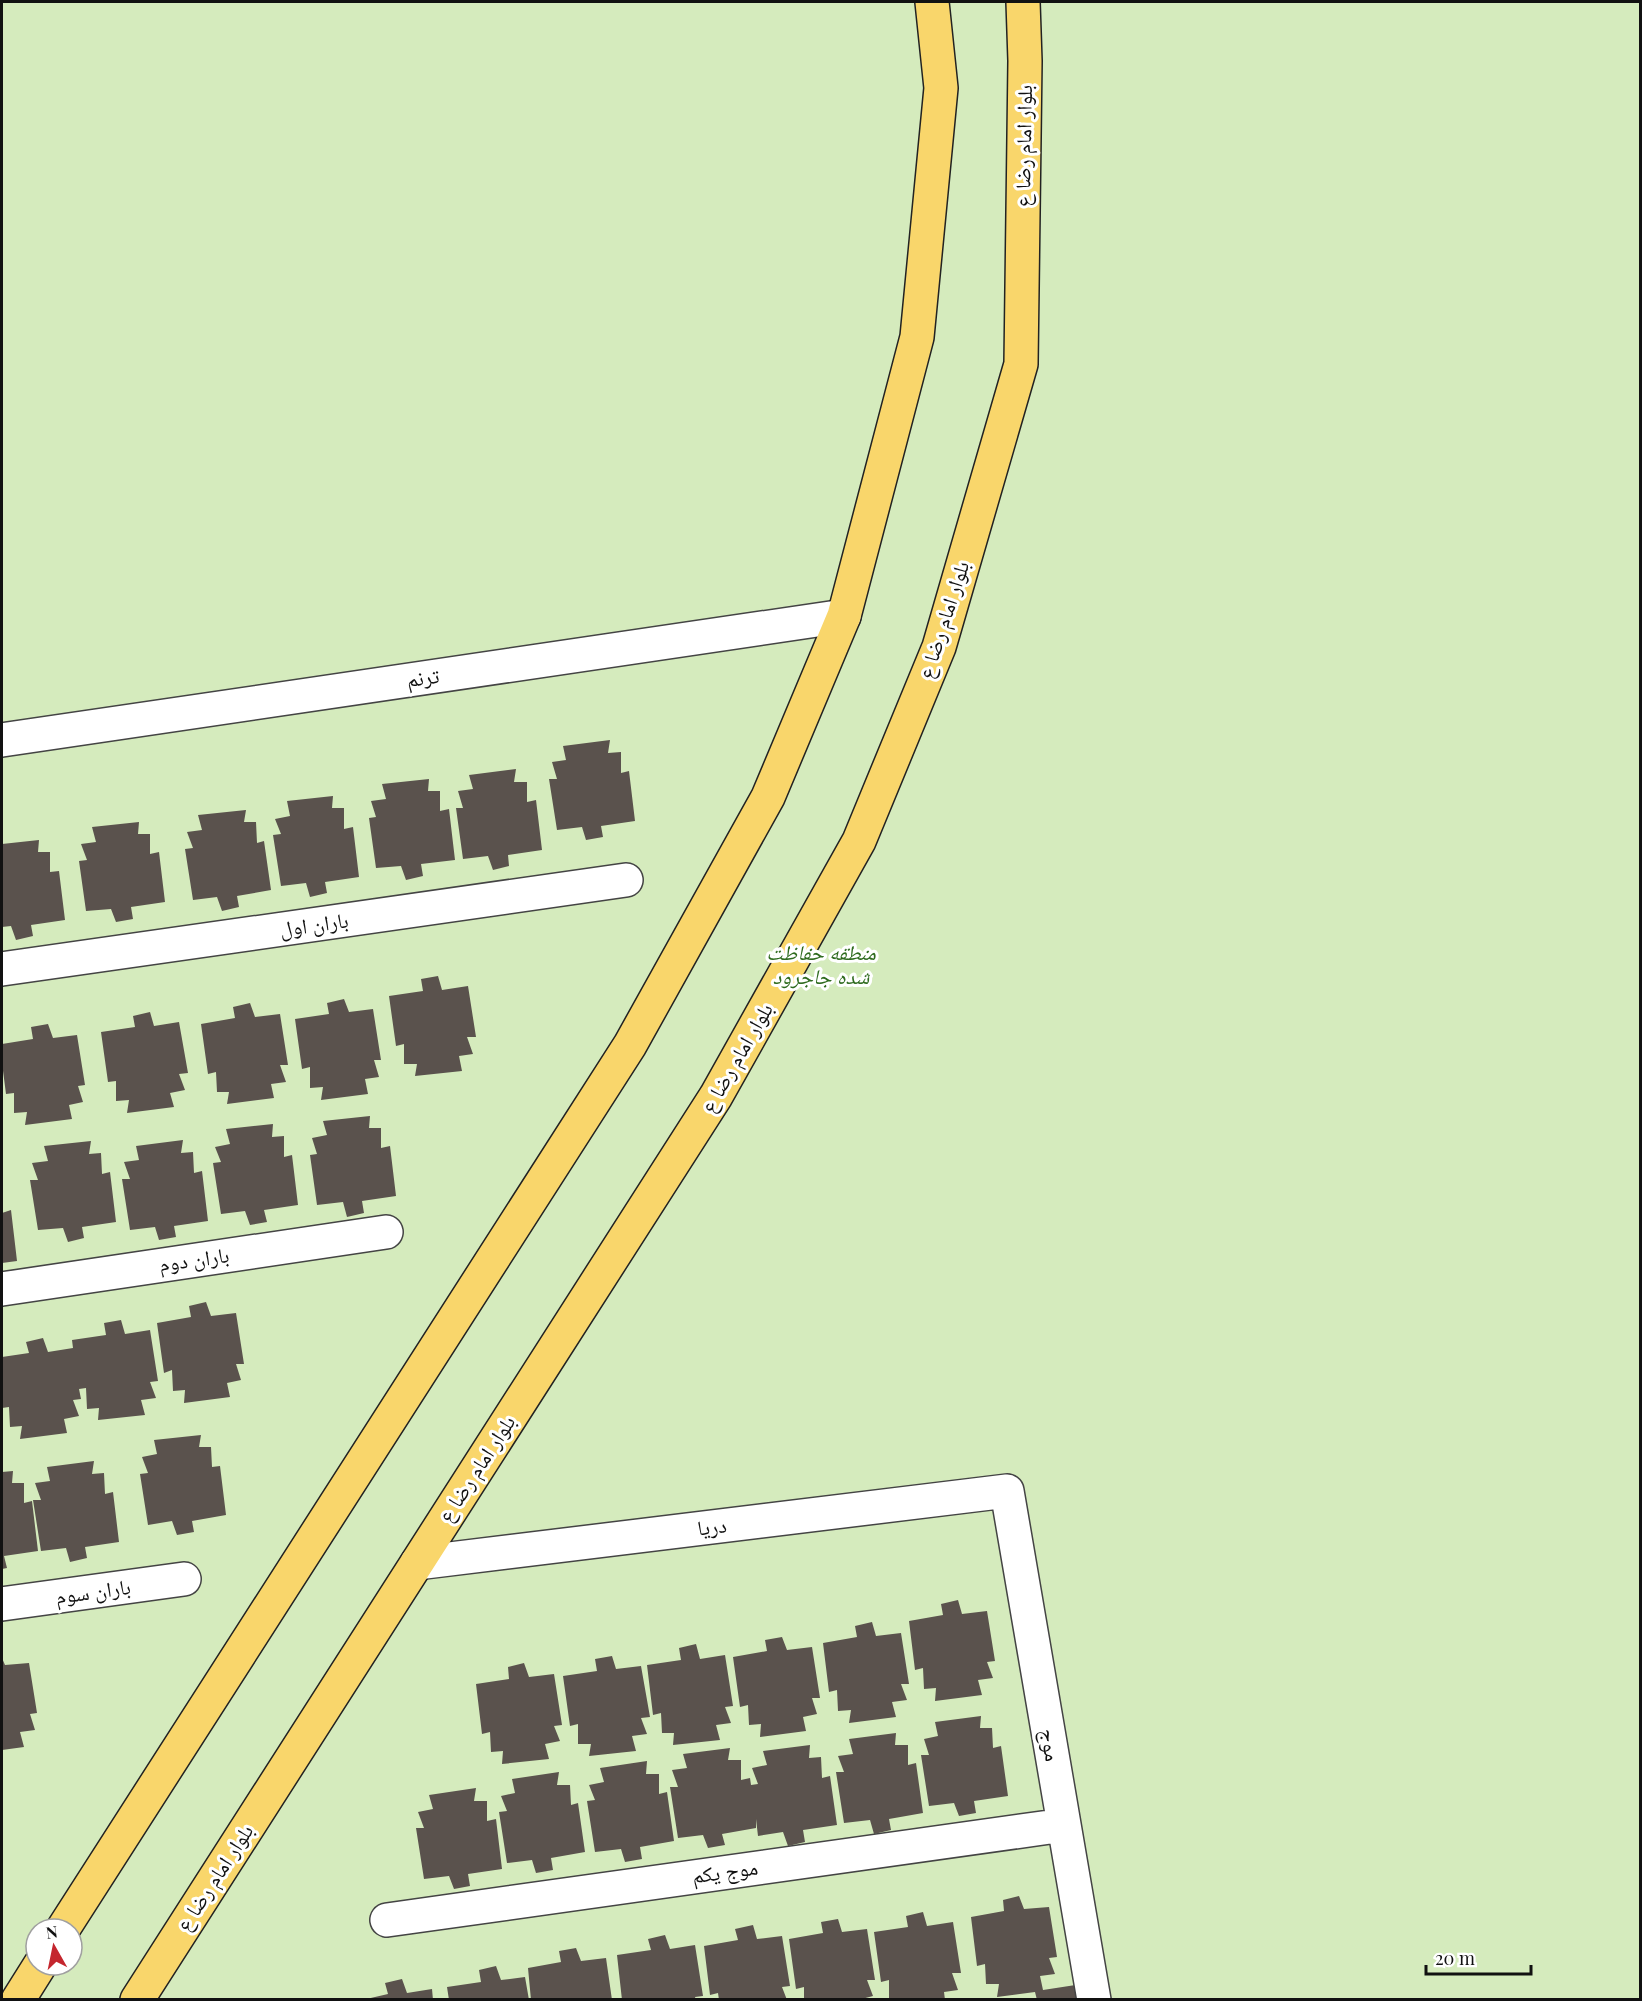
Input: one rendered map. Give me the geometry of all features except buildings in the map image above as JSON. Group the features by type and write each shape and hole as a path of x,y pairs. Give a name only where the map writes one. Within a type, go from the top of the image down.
{"main road":[{"path":"71,1917 630,1045 768,797 844,616 917,337 941,88 932,2"},
{"name":"بلوار امام رضا ع","path":"137,2000 716,1096 859,841 939,647 1021,364 1025,61 1023,2"},
{"path":"18,2000 32,1977"}],"street":[{"name":"ترنم","path":"2,740 844,616"},
{"name":"باران اول","path":"2,969 626,880"},
{"name":"باران دوم","path":"2,1289 386,1232"},
{"name":"دریا","path":"417,1563 1007,1491"},
{"name":"موج","path":"1007,1491 1094,2000"},
{"name":"باران سوم","path":"2,1604 184,1580"},
{"name":"موج یکم","path":"387,1920 1064,1825"}],"green space":[{"name":"منطقه حفاظت شده جاجرود","path":"2,2 1640,2 1640,1999 2,2000"}]}
